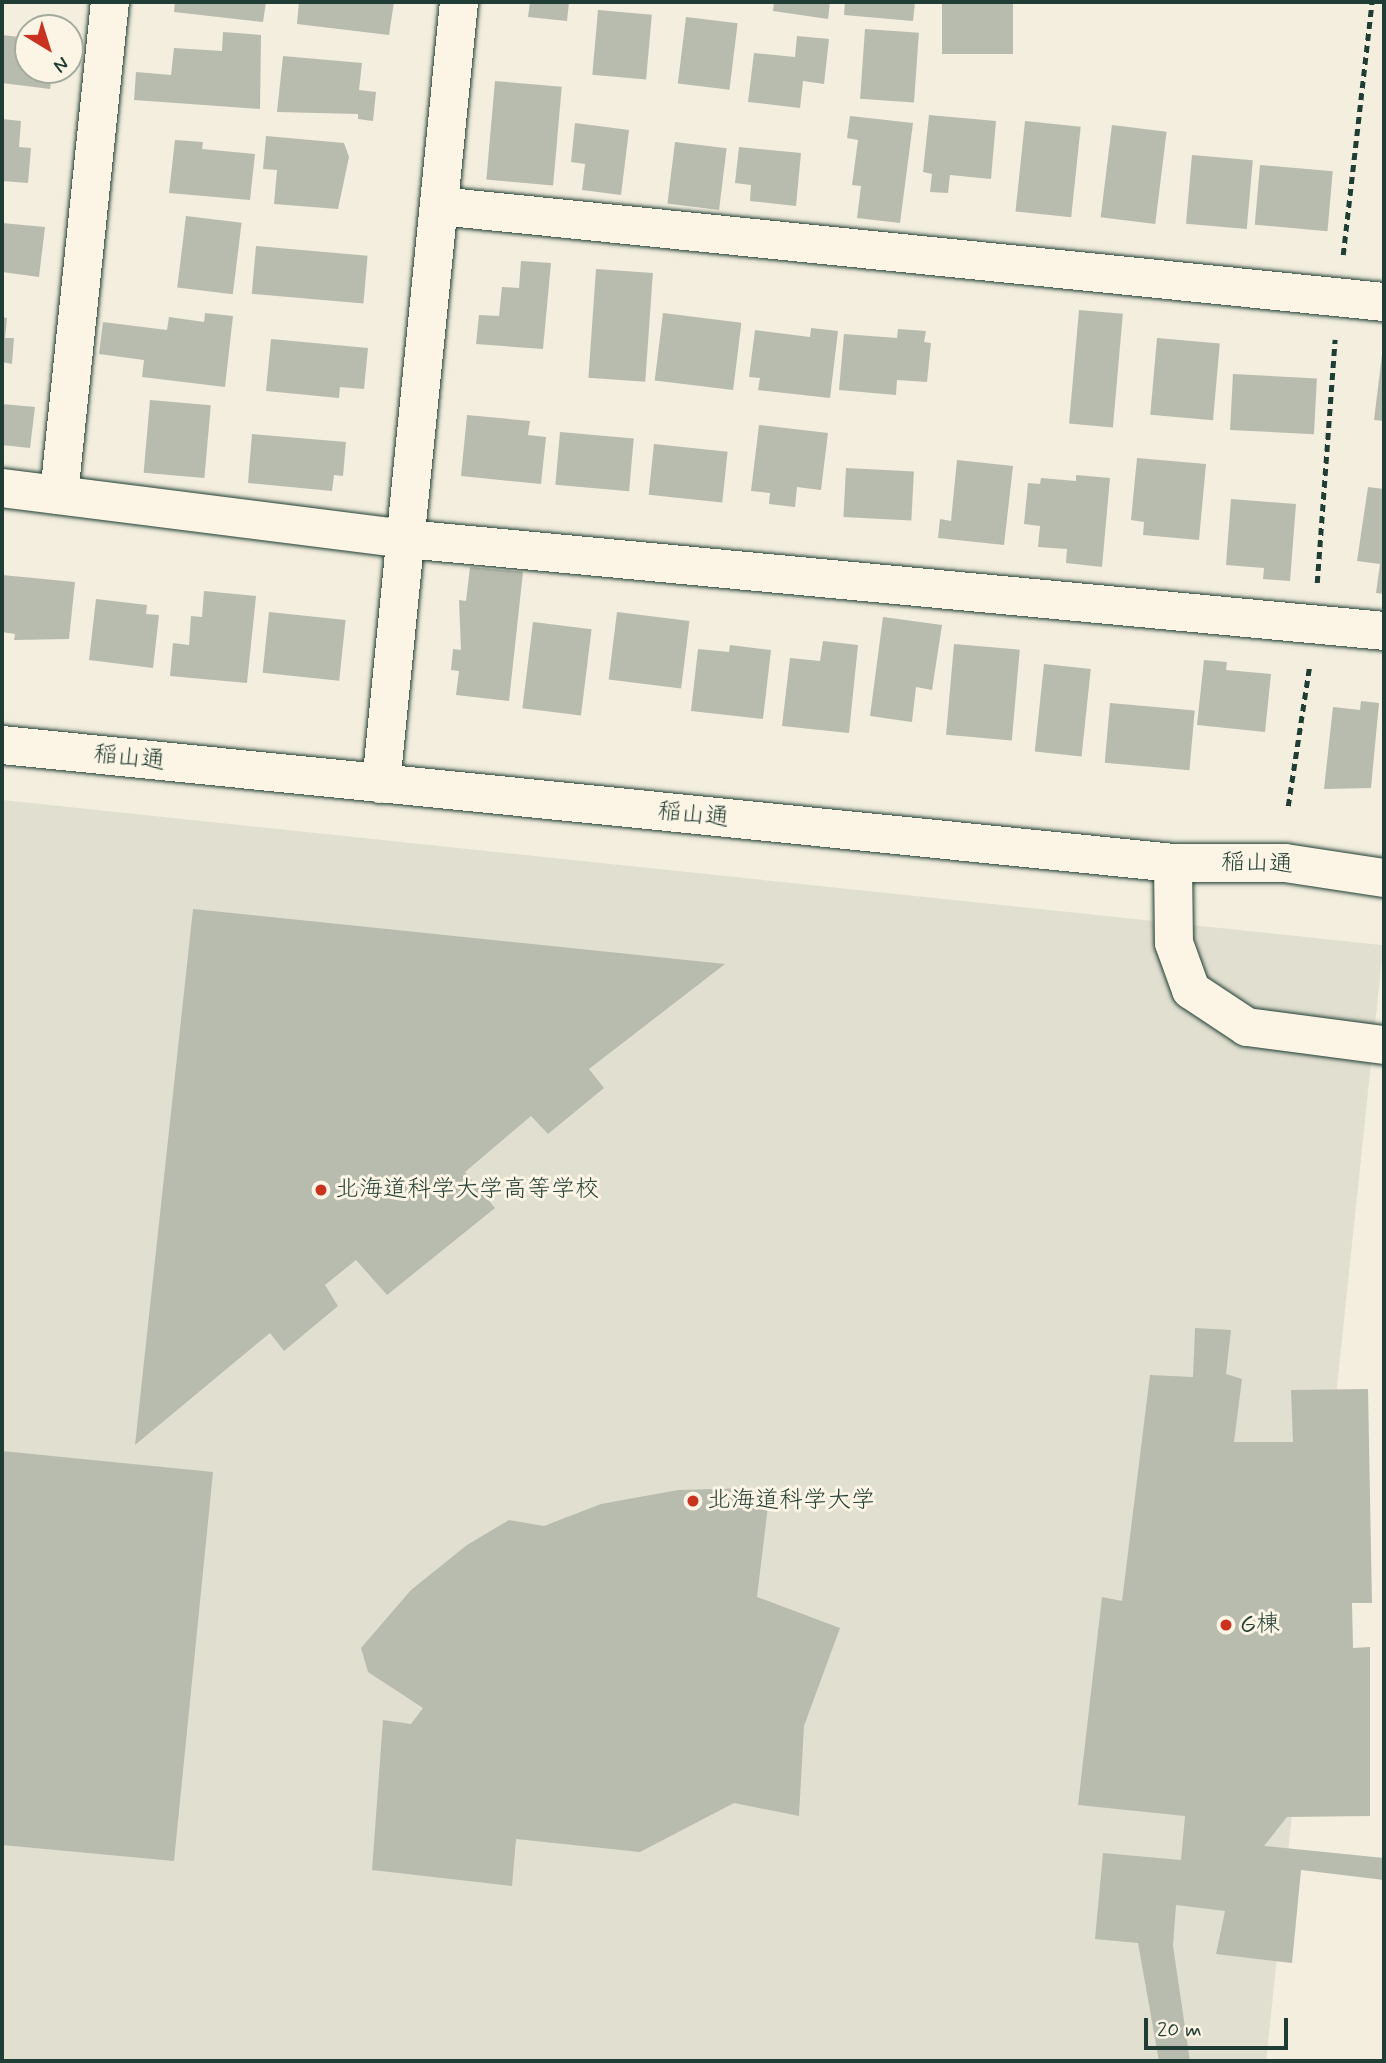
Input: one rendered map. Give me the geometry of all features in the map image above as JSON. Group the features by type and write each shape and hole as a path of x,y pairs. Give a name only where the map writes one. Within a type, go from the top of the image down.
{"street":[{"path":"59,495 110,2"},
{"path":"381,784 460,2"},
{"path":"439,206 1384,302"},
{"path":"2,488 406,539 1384,631"},
{"name":"稲山通","path":"2,745 1172,863 1285,863 1384,878"},
{"path":"1172,863 1174,943 1192,990 1247,1027 1384,1045"}],"path":[{"path":"1317,588 1338,298 1372,2"},
{"path":"1288,806 1311,655"}],"shaded area":[{"name":"北海道科学大学","path":"2,800 1383,945 1266,2061 2,2061"}],"building":[{"path":"175,2 266,2 263,22 174,12"},
{"path":"299,2 394,2 389,35 297,24"},
{"path":"530,2 569,2 567,21 528,17"},
{"path":"774,2 830,2 828,19 773,11"},
{"path":"845,2 915,2 913,21 844,15"},
{"path":"942,2 1013,2 1013,54 942,54"},
{"path":"598,10 652,15 646,79 592,75"},
{"path":"686,17 738,23 729,90 678,84"},
{"path":"865,29 919,33 914,103 860,99"},
{"path":"223,32 261,35 260,109 134,100 136,72 171,75 174,48 222,51"},
{"path":"2,35 14,36 14,84 51,84 50,89 2,83"},
{"path":"797,36 829,39 824,84 803,81 800,108 748,102 754,53 795,57"},
{"path":"283,56 362,63 359,90 376,92 373,121 358,119 358,114 277,112"},
{"path":"495,81 562,87 553,185 486,180"},
{"path":"929,115 996,121 991,179 950,175 948,193 930,192 932,174 923,172"},
{"path":"850,116 913,123 900,223 857,218 861,186 852,185 858,140 847,138"},
{"path":"2,119 21,121 19,147 31,148 28,183 2,181"},
{"path":"1025,121 1081,127 1071,217 1015,212"},
{"path":"575,123 629,130 621,195 582,190 585,164 571,162"},
{"path":"1112,125 1167,132 1155,224 1101,217"},
{"path":"266,136 344,143 349,157 338,209 274,204 277,170 263,169"},
{"path":"175,140 203,142 202,149 255,154 250,200 169,193"},
{"path":"675,142 727,148 719,210 667,204"},
{"path":"739,147 801,153 796,206 750,201 751,185 735,183"},
{"path":"1192,155 1253,160 1247,229 1186,224"},
{"path":"1260,165 1333,171 1327,231 1255,225"},
{"path":"186,216 242,223 233,294 177,287"},
{"path":"2,223 45,227 39,277 2,272"},
{"path":"256,246 368,256 363,304 252,294"},
{"path":"521,261 551,263 543,349 476,344 479,315 499,316 502,287 519,288"},
{"path":"596,269 653,273 645,382 588,378"},
{"path":"1079,310 1123,314 1113,427 1069,424"},
{"path":"205,313 233,316 225,387 142,377 144,360 99,354 103,322 167,330 169,317 204,322"},
{"path":"663,313 741,323 733,390 655,380"},
{"path":"2,317 7,318 5,338 14,338 12,364 2,362"},
{"path":"811,328 838,331 830,398 758,390 760,378 749,377 755,330 810,337"},
{"path":"898,329 926,331 924,342 931,343 927,382 897,380 896,395 839,390 844,334 897,338"},
{"path":"1157,338 1220,343 1213,420 1150,415"},
{"path":"271,339 368,348 364,389 340,387 339,398 266,391"},
{"path":"1382,355 1384,356 1384,421 1374,420"},
{"path":"1233,374 1317,378 1314,434 1230,430"},
{"path":"150,400 211,405 204,478 144,473"},
{"path":"2,404 35,407 30,448 2,445"},
{"path":"467,415 530,421 528,435 546,437 541,484 461,476"},
{"path":"759,425 828,433 821,490 797,487 795,507 769,504 770,493 751,491"},
{"path":"560,432 634,438 629,491 555,485"},
{"path":"252,434 346,442 343,476 334,475 332,491 248,483"},
{"path":"654,444 728,452 722,502 649,495"},
{"path":"1137,458 1206,464 1199,540 1143,535 1144,522 1131,520"},
{"path":"957,460 1013,466 1004,545 938,538 940,519 951,521"},
{"path":"846,468 914,472 911,520 843,517"},
{"path":"1076,475 1110,478 1102,567 1066,563 1067,549 1038,547 1040,526 1024,524 1028,483 1040,484 1041,478 1076,481"},
{"path":"1368,487 1384,489 1384,594 1376,593 1380,564 1357,561"},
{"path":"1231,499 1296,504 1290,581 1263,579 1264,568 1226,565"},
{"path":"470,567 523,572 509,701 456,695 459,671 451,670 453,649 461,650 459,600 466,601"},
{"path":"2,575 75,582 69,639 14,640 15,634 2,632"},
{"path":"204,591 256,596 247,683 170,676 173,643 189,645 191,616 202,617"},
{"path":"96,599 147,605 146,614 159,615 153,668 89,660"},
{"path":"269,612 346,620 339,681 263,673"},
{"path":"617,612 689,621 681,688 609,679"},
{"path":"883,617 942,625 932,690 916,687 912,722 870,716"},
{"path":"533,622 592,629 581,716 522,708"},
{"path":"823,641 858,645 849,733 782,726 790,658 820,661"},
{"path":"954,644 1020,650 1012,740 946,735"},
{"path":"730,645 771,650 763,719 691,711 698,649 729,652"},
{"path":"1204,660 1227,662 1226,670 1271,674 1265,732 1197,725"},
{"path":"1044,664 1091,669 1082,756 1035,752"},
{"path":"1361,701 1379,703 1371,788 1324,789 1333,707 1360,710"},
{"path":"1110,703 1195,710 1189,770 1105,763"},
{"name":"北海道科学大学高等学校","path":"193,909 725,964 589,1069 604,1088 548,1134 531,1116 465,1172 495,1208 387,1295 356,1260 325,1285 338,1306 284,1351 270,1333 135,1445"},
{"name":"G棟","path":"1195,1328 1231,1330 1226,1374 1242,1379 1234,1442 1293,1442 1291,1390 1368,1389 1372,1603 1352,1603 1353,1648 1370,1647 1370,1816 1287,1817 1264,1846 1384,1858 1384,1880 1301,1870 1292,1963 1216,1954 1225,1911 1176,1905 1173,1946 1190,2061 1159,2061 1138,1943 1095,1939 1103,1853 1181,1860 1185,1816 1078,1805 1102,1597 1122,1601 1150,1375 1193,1377"},
{"path":"2,1451 213,1472 174,1861 2,1845"},
{"path":"753,1488 768,1506 757,1597 840,1628 804,1726 799,1816 734,1803 640,1852 516,1839 512,1886 372,1870 383,1720 411,1724 423,1708 368,1672 361,1648 411,1590 467,1545 509,1520 544,1526 601,1504 678,1490"}],"place":[{"name":"北海道科学大学高等学校","path":"321,1190"},
{"name":"北海道科学大学","path":"693,1501"},
{"name":"G棟","path":"1226,1625"}]}
